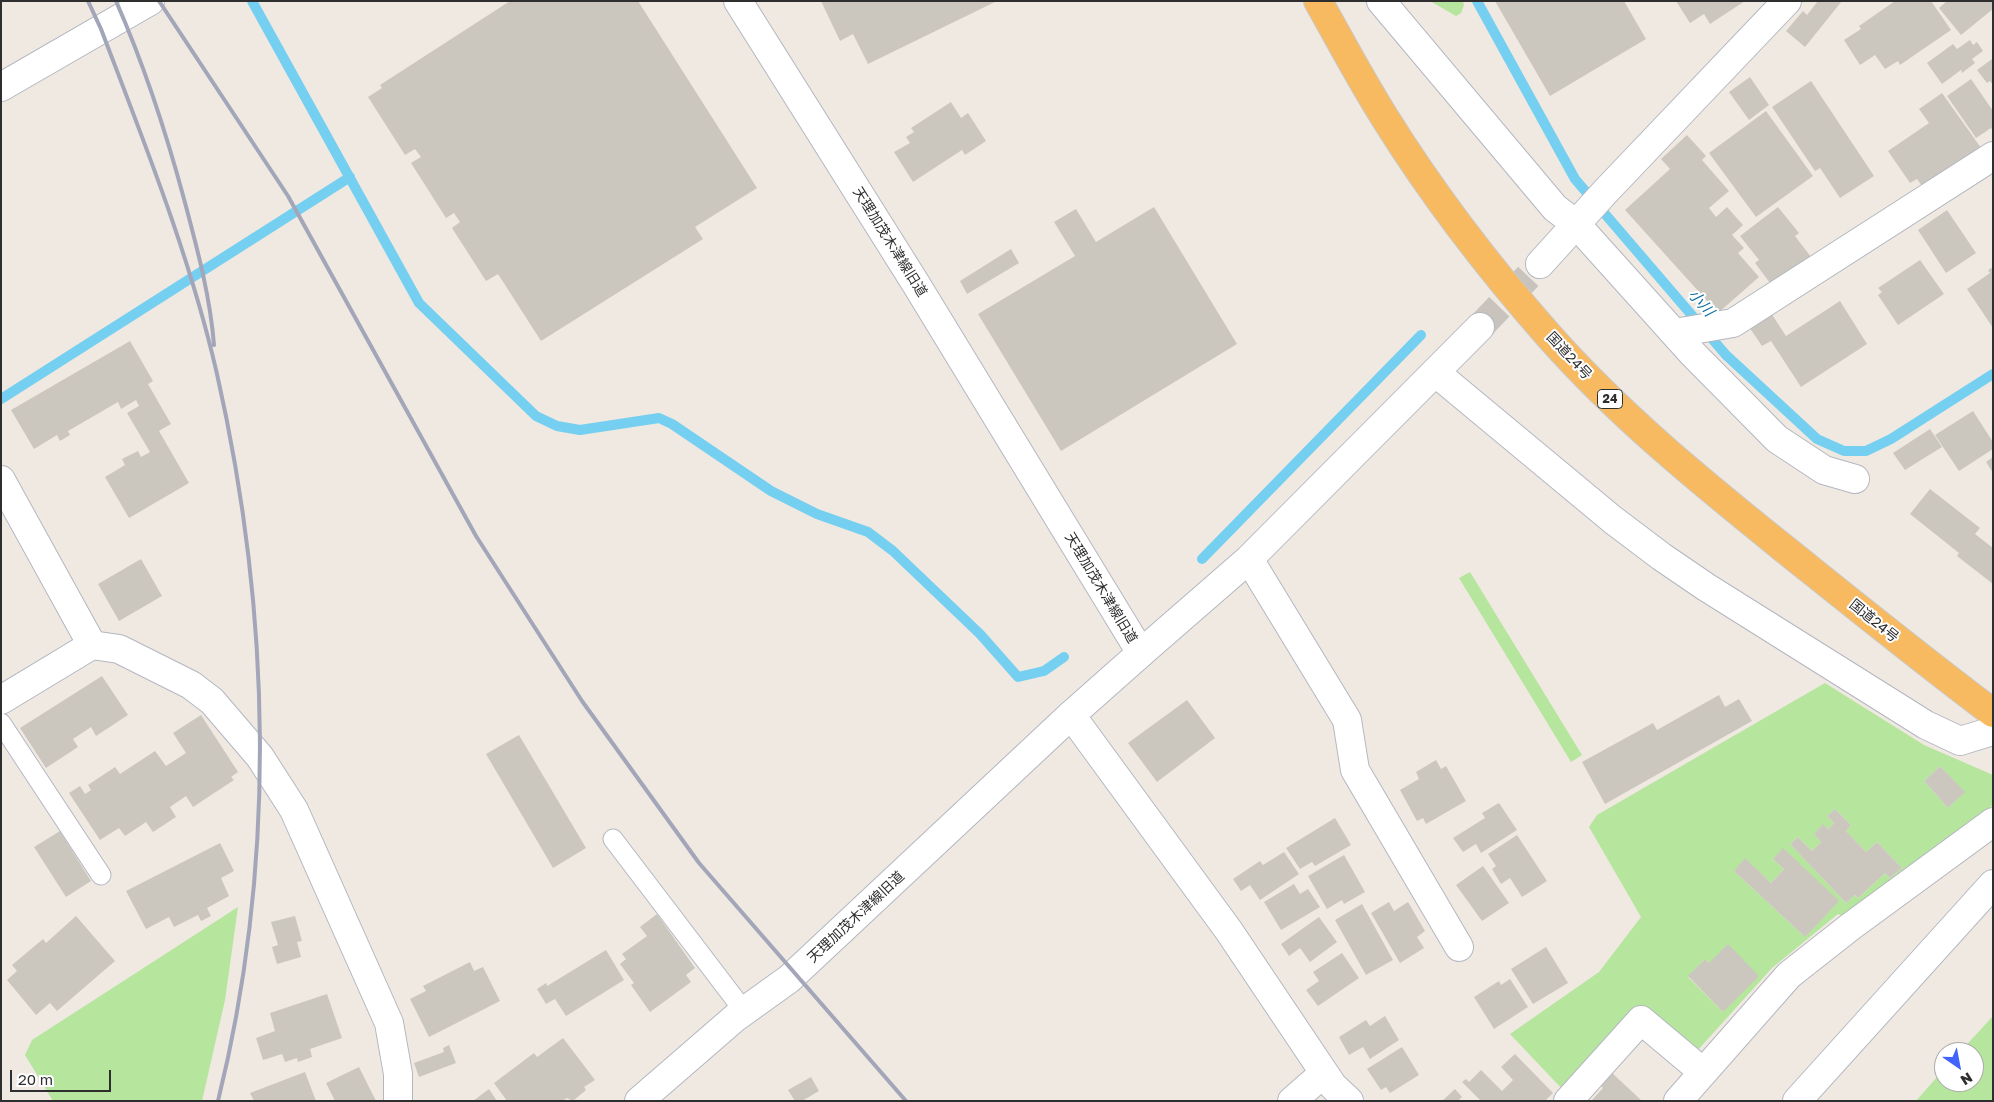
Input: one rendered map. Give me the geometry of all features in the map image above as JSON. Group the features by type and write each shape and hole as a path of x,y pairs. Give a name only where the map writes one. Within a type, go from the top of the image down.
{"highway":[{"name":"国道24号","path":"1318,1 1384,116 1431,187 1470,239 1550,337 1645,433 1697,478 1924,661 1993,713"}],"street":[{"path":"1,87 150,1"},
{"name":"天理加茂木津線旧道","path":"639,1101 744,1011 789,980 1071,715 1141,652 921,292 738,1"},
{"path":"1381,1 1555,208 1579,222 1679,333 1692,353 1777,439 1824,470 1855,479"},
{"path":"1540,264 1605,192 1787,1"},
{"path":"1679,333 1722,326 1741,317 1993,156"},
{"path":"1141,652 1249,559 1480,327"},
{"path":"1436,373 1612,520 1706,587 1926,725 1960,741 1993,731"},
{"path":"1,480 92,645"},
{"path":"1249,559 1347,720 1356,770 1459,947"},
{"path":"1,700 92,645 119,649 191,685 212,702 273,775 294,810 389,1023 398,1074 398,1101"},
{"path":"1071,715 1229,931 1324,1073 1345,1100"},
{"path":"1678,1101 1789,975 1993,822"},
{"path":"1797,1101 1993,884"},
{"path":"1568,1101 1641,1020 1703,1072"},
{"path":"1292,1101 1324,1073"}],"lane":[{"path":"1,723 101,875"},
{"path":"613,838 744,1011"}],"green space":[{"path":"1430,1 1463,1 1464,5 1461,13 1456,16"},
{"path":"1470,572 1582,755 1571,762 1459,578"},
{"path":"1825,683 1924,745 1993,775 1993,805 1846,918 1838,914 1772,968 1697,1051 1640,1006 1564,1091 1510,1034 1599,972 1641,917 1589,827 1597,815","holes":["1940,766 1964,792 1948,808 1924,781","1835,809 1851,825 1846,831 1866,852 1877,842 1902,868 1890,878 1885,873 1858,898 1855,895 1846,903 1790,844 1798,837 1812,851 1821,842 1814,834 1823,825 1828,829 1834,823 1827,816","1783,849 1805,937 1734,871 1745,859 1771,883 1784,869 1773,859","1705,959 1709,963 1723,1012 1688,977"]},
{"path":"238,907 225,1000 202,1101 53,1101 25,1055 32,1040"},
{"path":"1993,1016 1993,1101 1916,1101 1934,1080 1934,1092 1984,1092 1984,1042 1969,1042"}],"building":[{"path":"510,1 638,1 757,188 695,227 703,239 541,341 498,274 486,281 452,228 460,222 454,213 446,218 411,163 421,157 415,149 405,155 368,97 382,88 380,85"},
{"path":"821,1 997,1 868,64 853,34 840,41"},
{"path":"1495,1 1624,1 1646,39 1550,96"},
{"path":"1676,1 1745,1 1710,24 1704,14 1690,23"},
{"path":"1818,1 1842,1 1805,47 1786,31 1803,11 1807,15"},
{"path":"1895,1 1931,1 1951,30 1900,65 1898,61 1885,69 1875,55 1860,65 1844,40 1861,29 1859,26"},
{"path":"1947,1 1993,1 1993,9 1961,35 1939,8"},
{"path":"1970,40 1973,45 1977,42 1983,51 1972,59 1975,63 1962,73 1961,70 1942,84 1927,63 1953,44 1957,49"},
{"path":"1992,59 1993,85 1990,81 1987,83 1977,70"},
{"path":"1750,77 1769,105 1749,120 1729,92"},
{"path":"1971,79 1993,111 1993,131 1991,128 1976,138 1947,96"},
{"path":"1811,81 1874,176 1840,198 1820,168 1815,171 1772,107"},
{"path":"1942,93 1984,152 1940,183 1935,176 1922,186 1917,179 1910,183 1888,151 1929,123 1919,109"},
{"path":"951,102 961,118 968,113 986,141 965,155 962,150 913,182 894,152 910,143 906,137 914,132 911,128"},
{"path":"1766,111 1813,176 1756,217 1709,153"},
{"path":"1687,135 1706,156 1702,160 1729,191 1709,208 1716,217 1727,207 1743,225 1732,235 1744,248 1738,253 1759,277 1718,313 1625,210 1670,169 1661,159"},
{"path":"1154,207 1237,344 1061,451 978,314 1075,256 1054,222 1076,209 1096,242"},
{"path":"1778,207 1799,233 1795,236 1811,257 1773,287 1755,263 1759,260 1740,236"},
{"path":"1947,210 1976,253 1946,273 1918,230"},
{"path":"1011,249 1019,263 967,294 960,281"},
{"path":"1920,260 1944,294 1898,325 1878,295 1882,292 1878,288"},
{"path":"1993,267 1993,328 1967,289 1990,273 1988,270"},
{"path":"1840,301 1867,344 1801,387 1771,341 1762,346 1747,324 1769,310 1786,336"},
{"path":"130,341 153,381 148,384 171,424 159,431 189,483 129,518 105,477 125,465 122,459 138,451 141,457 150,452 127,413 139,406 136,400 121,409 118,402 68,431 70,435 60,441 57,435 34,449 11,410"},
{"path":"1973,411 1993,442 1993,449 1959,471 1935,435"},
{"path":"1930,429 1942,447 1905,470 1893,453"},
{"path":"1993,457 1993,473 1986,462"},
{"path":"1930,489 1980,528 1975,534 1993,548 1993,584 1957,556 1959,553 1910,514"},
{"path":"141,559 162,596 119,621 98,584"},
{"path":"102,676 128,715 96,736 91,727 73,739 78,747 46,768 20,728"},
{"path":"1719,695 1725,707 1739,699 1752,721 1605,804 1582,762 1653,723 1657,730"},
{"path":"1187,700 1215,738 1157,782 1128,743"},
{"path":"201,715 238,772 231,777 234,780 193,807 186,796 170,807 176,817 153,832 146,822 125,836 119,828 100,840 69,793 80,786 85,794 91,790 88,785 115,767 120,774 155,751 166,766 186,753 173,733"},
{"path":"519,735 586,848 553,868 486,754"},
{"path":"1436,760 1441,769 1446,766 1466,801 1426,824 1423,818 1417,821 1400,790 1419,779 1416,772"},
{"path":"1940,766 1965,792 1948,808 1924,781"},
{"path":"1499,803 1517,830 1481,853 1476,844 1463,852 1453,838 1485,818 1482,813"},
{"path":"1835,809 1851,825 1846,831 1866,852 1877,842 1902,868 1890,878 1885,873 1858,898 1855,895 1846,903 1790,844 1798,837 1812,851 1821,842 1814,834 1823,824 1828,829 1834,823 1827,816"},
{"path":"1335,818 1351,845 1315,866 1312,862 1300,869 1286,848"},
{"path":"60,831 91,881 66,897 34,847"},
{"path":"1517,835 1547,881 1522,897 1510,878 1501,884 1492,869 1496,866 1488,854"},
{"path":"220,843 234,871 221,878 229,896 207,908 211,916 201,921 198,915 174,927 169,917 146,929 126,891"},
{"path":"1783,848 1839,901 1805,937 1734,871 1745,858 1771,883 1784,869 1773,859"},
{"path":"1284,852 1299,874 1260,900 1250,885 1241,891 1233,879 1260,861 1263,865"},
{"path":"1344,855 1365,892 1344,904 1342,900 1327,909 1308,876"},
{"path":"1483,866 1509,903 1482,921 1456,885"},
{"path":"1294,884 1300,894 1308,889 1320,907 1281,930 1264,902"},
{"path":"1389,902 1394,911 1408,902 1425,931 1417,937 1424,948 1400,963 1371,913"},
{"path":"1362,904 1393,960 1366,975 1335,920"},
{"path":"657,914 695,968 686,975 691,982 650,1012 631,985 634,983 620,964 626,959 622,954 647,936 640,927"},
{"path":"76,916 115,961 57,1011 50,1003 36,1015 7,980 17,971 12,965 43,939 46,943"},
{"path":"295,916 302,941 297,942 301,957 277,964 272,947 278,945 271,922"},
{"path":"1319,917 1337,942 1310,962 1300,948 1289,956 1281,944"},
{"path":"1728,944 1759,976 1723,1012 1688,976 1705,959 1709,963"},
{"path":"1546,947 1568,983 1533,1004 1511,969"},
{"path":"606,950 624,980 566,1016 555,999 546,1004 537,989 546,983 547,986"},
{"path":"1342,953 1359,978 1318,1006 1306,990 1319,981 1313,972"},
{"path":"470,962 474,971 483,967 500,1001 429,1037 410,999 426,991 423,986"},
{"path":"1510,979 1528,1007 1494,1029 1474,997 1499,981 1501,985"},
{"path":"327,994 342,1038 310,1049 312,1057 298,1062 297,1058 285,1062 282,1054 263,1060 256,1038 275,1031 270,1013"},
{"path":"1385,1016 1399,1040 1370,1059 1363,1047 1349,1055 1339,1037 1366,1020 1370,1026"},
{"path":"563,1038 595,1080 584,1087 586,1090 573,1101 567,1098 562,1101 507,1101 494,1083 534,1053 537,1057"},
{"path":"449,1045 456,1063 419,1077 414,1063 444,1052 443,1048"},
{"path":"1402,1047 1419,1075 1390,1093 1386,1087 1381,1090 1367,1069"},
{"path":"1515,1054 1553,1093 1545,1101 1481,1101 1462,1082 1466,1079 1469,1082 1481,1070 1502,1091 1513,1080 1501,1067"},
{"path":"359,1067 376,1101 335,1101 326,1083"},
{"path":"305,1072 316,1101 254,1101 250,1093"},
{"path":"1611,1072 1642,1101 1591,1101 1603,1088 1599,1084"},
{"path":"811,1077 819,1091 802,1101 795,1101 788,1090"},
{"path":"489,1089 497,1101 473,1101"},
{"path":"1455,1089 1462,1097 1458,1101 1442,1101"}],"waterway":[{"path":"252,1 419,303 536,416 557,426 580,430 659,418 672,424 771,491 817,514 868,532 893,551 980,634 1018,677 1044,671 1064,657"},
{"name":"小川","path":"1477,1 1575,179 1726,355 1817,439 1844,451 1866,451 1891,439 1993,374"},
{"path":"1,399 350,177"},
{"path":"1202,559 1421,335"}],"tunnel":[{"path":"1480,327 1540,264"}],"railway":[{"path":"88,1 101,29 165,200 194,286 217,374 235,464 248,555 257,646 260,738 258,829 250,920 237,1011 218,1101"},
{"path":"116,1 145,74 177,174 194,235 209,308 214,345"},
{"path":"159,1 288,196 476,536 582,701 699,863 906,1101"}]}
